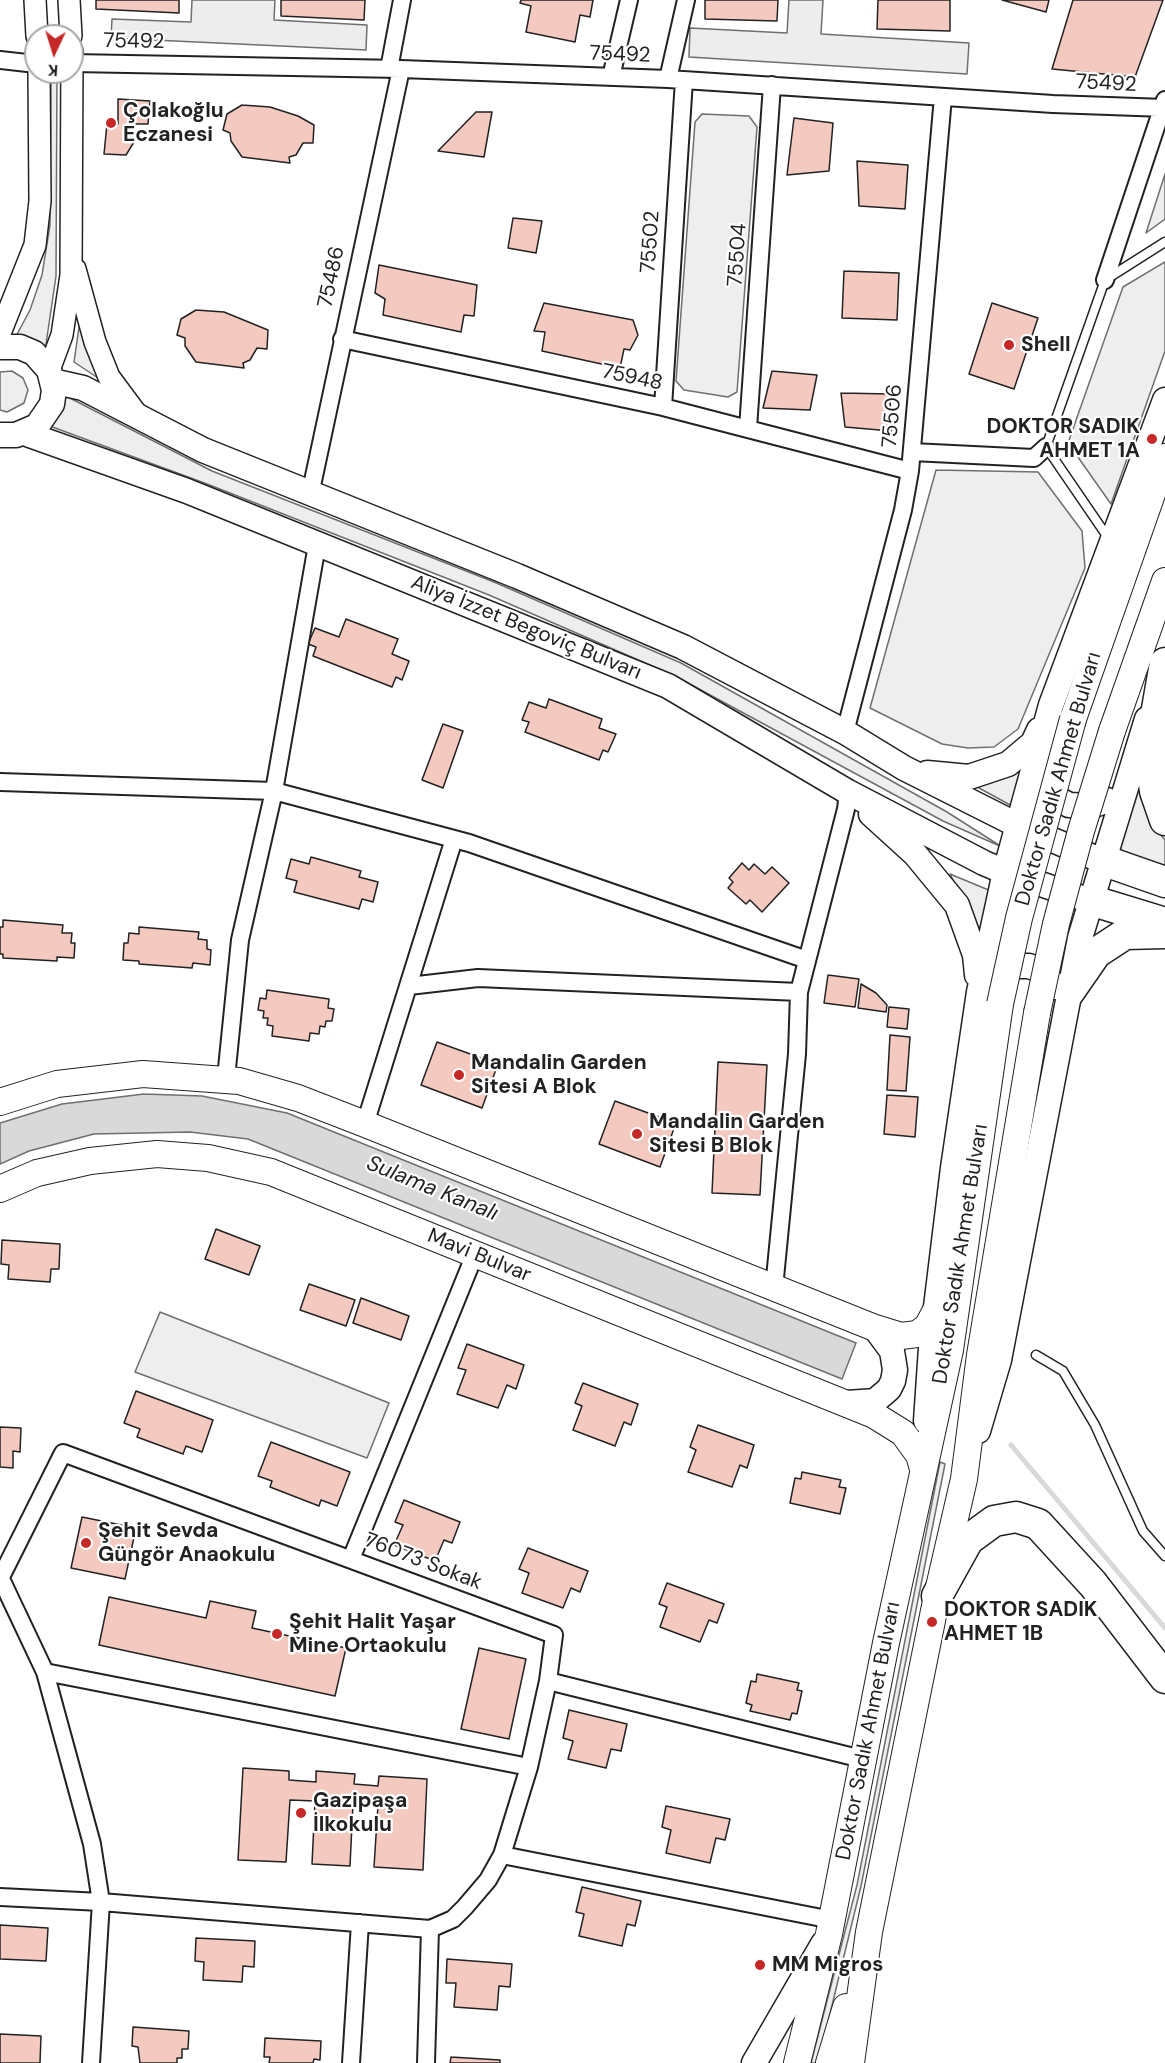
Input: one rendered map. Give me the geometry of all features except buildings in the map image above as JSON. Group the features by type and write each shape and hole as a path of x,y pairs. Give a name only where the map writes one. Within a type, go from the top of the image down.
{"highway":[{"path":"1165,662 1153,732 1151,762 1155,791 1165,820"},
{"path":"1102,860 1165,882"},
{"path":"1090,900 1165,923"},
{"path":"1068,992 1096,953 1125,934 1165,933"},
{"path":"937,1596 968,1540 994,1521 1016,1516 1038,1524 1093,1584 1165,1678"}],"main road":[{"path":"0,347 20,347 34,353 51,375 52,404 46,416 37,426 8,437"},
{"name":"Aliya İzzet Begoviç Bulvarı","path":"51,375 83,388 203,450 310,495 518,576 683,647 845,732 904,768 1017,825 1102,860"},
{"path":"904,768 940,776 969,777 1008,764 1033,743 1051,705 1165,400"},
{"name":"Aliya İzzet Begoviç Bulvarı","path":"8,437 187,491 668,686 848,792 1005,872 1090,900"},
{"name":"Doktor Sadık Ahmet Bulvarı","path":"797,2063 830,1927 862,1758 950,1350 1000,1005 1018,918 1073,719 1165,457"},
{"name":"Doktor Sadık Ahmet Bulvarı","path":"851,2063 869,1932 937,1596 964,1479 980,1355 1037,1013 1056,924 1080,831 1112,731 1165,581"},
{"path":"964,1479 999,1360 1068,992 1090,900 1165,662"},
{"path":"923,1469 935,1312 977,1003 1005,872 1051,705"},
{"path":"1040,743 1039,765 1046,789 1069,805 1080,807 1103,802 1119,789 1129,772"},
{"path":"848,792 915,854 957,905 975,955 977,1003"},
{"path":"977,1003 985,987 999,971 1014,966 1029,966 1042,971 1052,979 1062,1004 1063,1022"},
{"path":"0,1102 57,1084 143,1074 226,1078 298,1098 875,1328 901,1336 917,1334 927,1327 935,1312"},
{"name":"Mavi Bulvar","path":"0,1189 37,1173 90,1161 157,1154 208,1158 271,1172 874,1414 903,1433 919,1455 923,1469"},
{"path":"847,1403 875,1401 889,1389 893,1381 895,1370 892,1351 875,1328"},
{"path":"754,2063 830,1927"},
{"name":"Doktor Sadık Ahmet Bulvarı","path":"829,2063 869,1932"}],"street":[{"path":"35,0 36,24"},
{"path":"69,0 70,24"},
{"name":"75486","path":"310,495 395,69 402,0"},
{"path":"611,77 629,0"},
{"name":"75502","path":"663,407 676,80 686,0"},
{"path":"0,60 24,63"},
{"name":"75492","path":"84,63 395,69 611,77 1155,109 1164,105"},
{"path":"0,333 35,245 40,201 39,84"},
{"path":"51,375 62,335 71,275 73,84"},
{"name":"75504","path":"748,428 772,85"},
{"name":"75506","path":"845,732 903,510 910,471 944,97"},
{"path":"1105,280 1164,105"},
{"path":"71,254 95,342 110,377 138,416"},
{"name":"75948","path":"342,339 663,407 910,471"},
{"path":"912,452 1034,458 1046,447"},
{"path":"226,1078 240,940 274,791 318,545"},
{"path":"0,782 274,791 454,839 807,960"},
{"path":"774,1288 797,1054 800,992 846,809 848,792"},
{"path":"365,1124 454,839"},
{"path":"409,986 478,978 800,992"},
{"path":"351,1559 475,1254"},
{"name":"76073 Sokak","path":"1,1579 63,1453 554,1635 548,1681"},
{"path":"1,1579 45,1672 92,1844 101,1902 91,2063"},
{"path":"45,1672 529,1767"},
{"path":"0,1897 101,1902 430,1929 453,1919 465,1907 488,1880 502,1855 529,1767 548,1681 862,1758"},
{"path":"502,1855 830,1927"},
{"path":"351,2063 360,1923"},
{"path":"426,2063 430,1929"}],"lane":[{"path":"1112,544 1046,447 1105,280 1165,242"},
{"path":"1036,1355 1063,1371 1095,1425 1143,1531 1165,1556"}],"shaded area":[{"path":"192,0 275,0 274,20 367,25 366,50 111,38 112,19 191,22"},
{"path":"789,0 823,0 821,34 969,43 967,74 689,57 690,28 787,33"},
{"path":"51,84 57,84 56,276 45,351 14,340 30,310 42,275 50,225"},
{"path":"702,114 749,116 757,127 737,392 728,397 684,390 676,381 695,122"},
{"path":"1165,174 1165,219 1146,233"},
{"path":"1165,262 1165,351 1111,504 1068,443 1123,287"},
{"path":"83,300 86,342 98,378 74,362"},
{"path":"12,371 23,378 28,390 24,403 7,412 0,410 0,372"},
{"path":"62,394 212,471 494,582 681,663 947,812 1002,847 943,821 675,676 489,595 207,484 47,425"},
{"path":"936,470 1038,472 1082,531 1085,568 1018,729 994,747 968,748 942,744 870,708"},
{"path":"1021,765 1012,806 968,782"},
{"path":"1138,789 1157,830 1165,840 1165,866 1118,849"},
{"path":"950,874 991,891 981,947 968,910"},
{"path":"160,1312 389,1403 367,1458 135,1372"},
{"path":"940,1462 945,1464 861,1886 818,2063 811,2063 857,1885"}],"water":[{"name":"Sulama Kanalı","path":"144,1094 202,1096 287,1113 856,1343 842,1379 248,1139 190,1132 94,1134 29,1151 0,1164 0,1123 62,1104"}],"waterway":[{"path":"1011,1445 1165,1628"}],"place":[{"name":"Çolakoğlu Eczanesi","path":"111,123"},
{"name":"Shell","path":"1009,345"},
{"name":"DOKTOR SADIK AHMET 1A","path":"1152,439"},
{"name":"Mandalin Garden Sitesi A Blok","path":"459,1075"},
{"name":"Mandalin Garden Sitesi B Blok","path":"637,1134"},
{"name":"Şehit Sevda Güngör Anaokulu","path":"86,1543"},
{"name":"DOKTOR SADIK AHMET 1B","path":"932,1622"},
{"name":"Şehit Halit Yaşar Mine Ortaokulu","path":"277,1634"},
{"name":"Gazipaşa İlkokulu","path":"301,1813"},
{"name":"MM Migros","path":"760,1965"}]}
